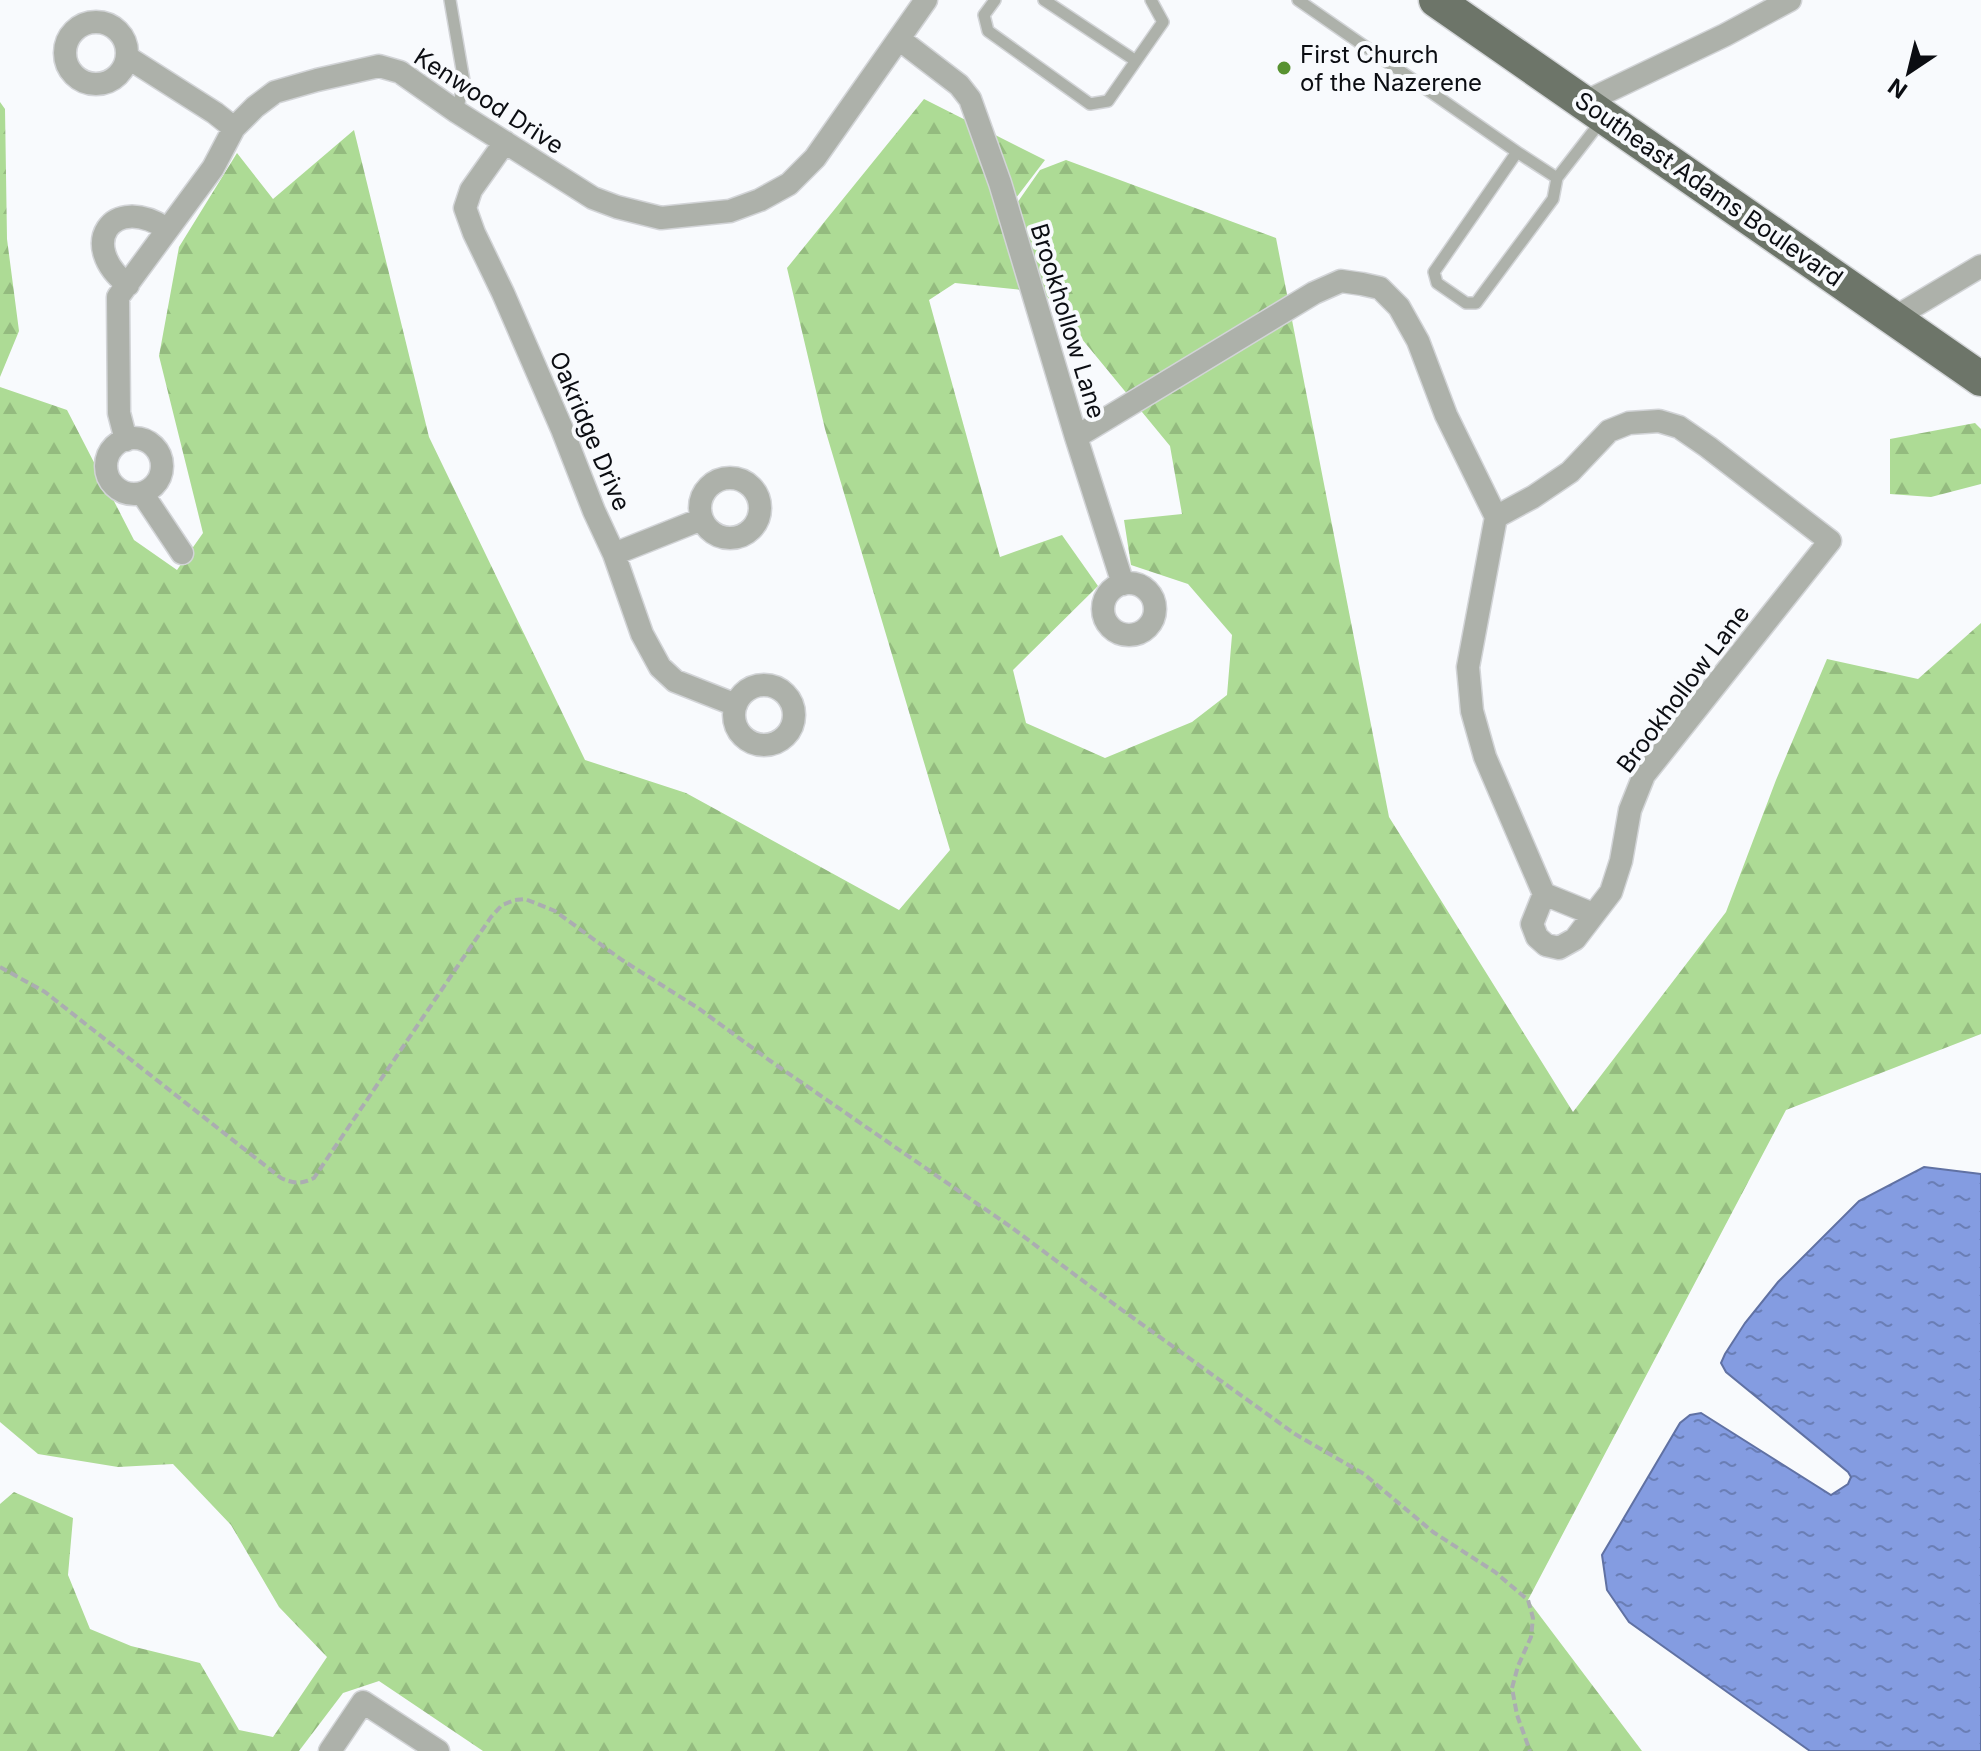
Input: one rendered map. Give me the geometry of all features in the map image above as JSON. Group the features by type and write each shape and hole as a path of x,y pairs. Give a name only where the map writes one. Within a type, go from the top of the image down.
{"main road":[{"name":"Southeast Adams Boulevard","path":"1436,0 1981,379"}],"street":[{"name":"Kenwood Drive","path":"126,440 119,413 118,297 213,168 234,128 275,92 379,66 400,72 593,198 661,218 730,211 760,200 789,184 815,158 926,0"},
{"path":"1595,109 1790,0"},
{"name":"Brookhollow Lane","path":"899,39 959,85 970,99 1000,183 1076,437 1314,293 1341,281 1380,288 1399,307 1418,341 1446,415 1496,517 1570,472 1609,431 1629,423 1659,421 1679,427 1830,541 1644,775 1630,810 1621,861 1611,892 1575,939 1559,948 1546,945 1537,937 1532,924 1544,894"},
{"path":"127,57 234,128"},
{"name":"Oakridge Drive","path":"505,142 471,190 465,208 474,233 562,429 614,554 642,634 660,667 675,681 736,705"},
{"path":"128,285 116,276 108,264 103,249 107,229 113,221 131,216 159,223 167,229"},
{"path":"1894,318 1981,266"},
{"path":"1076,437 1123,584"},
{"path":"126,440 147,442 160,456 161,474 151,489 142,493 124,493 106,473 108,455 113,447 126,440"},
{"path":"142,493 182,553"},
{"path":"1496,517 1468,667 1472,711 1485,757 1544,894 1593,914"},
{"path":"614,554 702,519"},
{"path":"330,1751 363,1702 438,1751"}],"lane":[{"path":"450,0 464,81 457,112"},
{"path":"995,0 984,15 988,31 1090,104 1108,101 1163,22 1151,0"},
{"path":"1044,0 1136,61"},
{"path":"1298,0 1557,178"},
{"path":"1517,152 1434,272 1437,283 1466,303 1476,303 1553,199 1557,178 1595,109"}],"path":[{"path":"0,967 45,992 281,1178 291,1183 303,1183 314,1178 502,905 525,899 555,911 1011,1227 1295,1434 1364,1474 1433,1532 1495,1572 1528,1600 1533,1618 1531,1637 1512,1688 1517,1715 1530,1751"}],"green space":[{"path":"924,99 1045,160 1000,219 1032,291 955,283 929,300 1000,557 1062,535 1098,586 1013,670 1026,723 1105,758 1192,722 1227,695 1232,635 1188,584 1131,565 1124,520 1182,514 1170,446 1026,271 1015,206 1040,170 1066,160 1276,238 1389,817 1573,1112 1726,912 1776,780 1827,659 1918,679 1981,623 1981,1034 1786,1110 1528,1600 1642,1751 483,1751 379,1681 343,1693 299,1751 0,1751 0,1504 14,1492 73,1518 68,1575 90,1629 131,1646 200,1663 239,1730 273,1737 327,1657 279,1607 231,1525 173,1464 118,1467 38,1454 0,1422 0,387 67,410 134,540 177,570 203,533 159,356 179,247 237,153 273,199 354,130 429,437 585,760 686,793 899,910 950,850 825,429 787,268"},
{"path":"0,102 5,109 7,239 19,331 0,377"},
{"path":"1975,423 1981,429 1981,484 1931,497 1890,494 1890,439"}],"water":[{"path":"1924,1167 1981,1174 1981,1751 1810,1751 1629,1622 1607,1590 1602,1555 1680,1423 1690,1415 1701,1413 1831,1495 1848,1484 1851,1477 1848,1472 1726,1372 1721,1363 1745,1323 1778,1282 1859,1201"}],"place":[{"name":"First Church of the Nazerene","path":"1284,68"}]}
